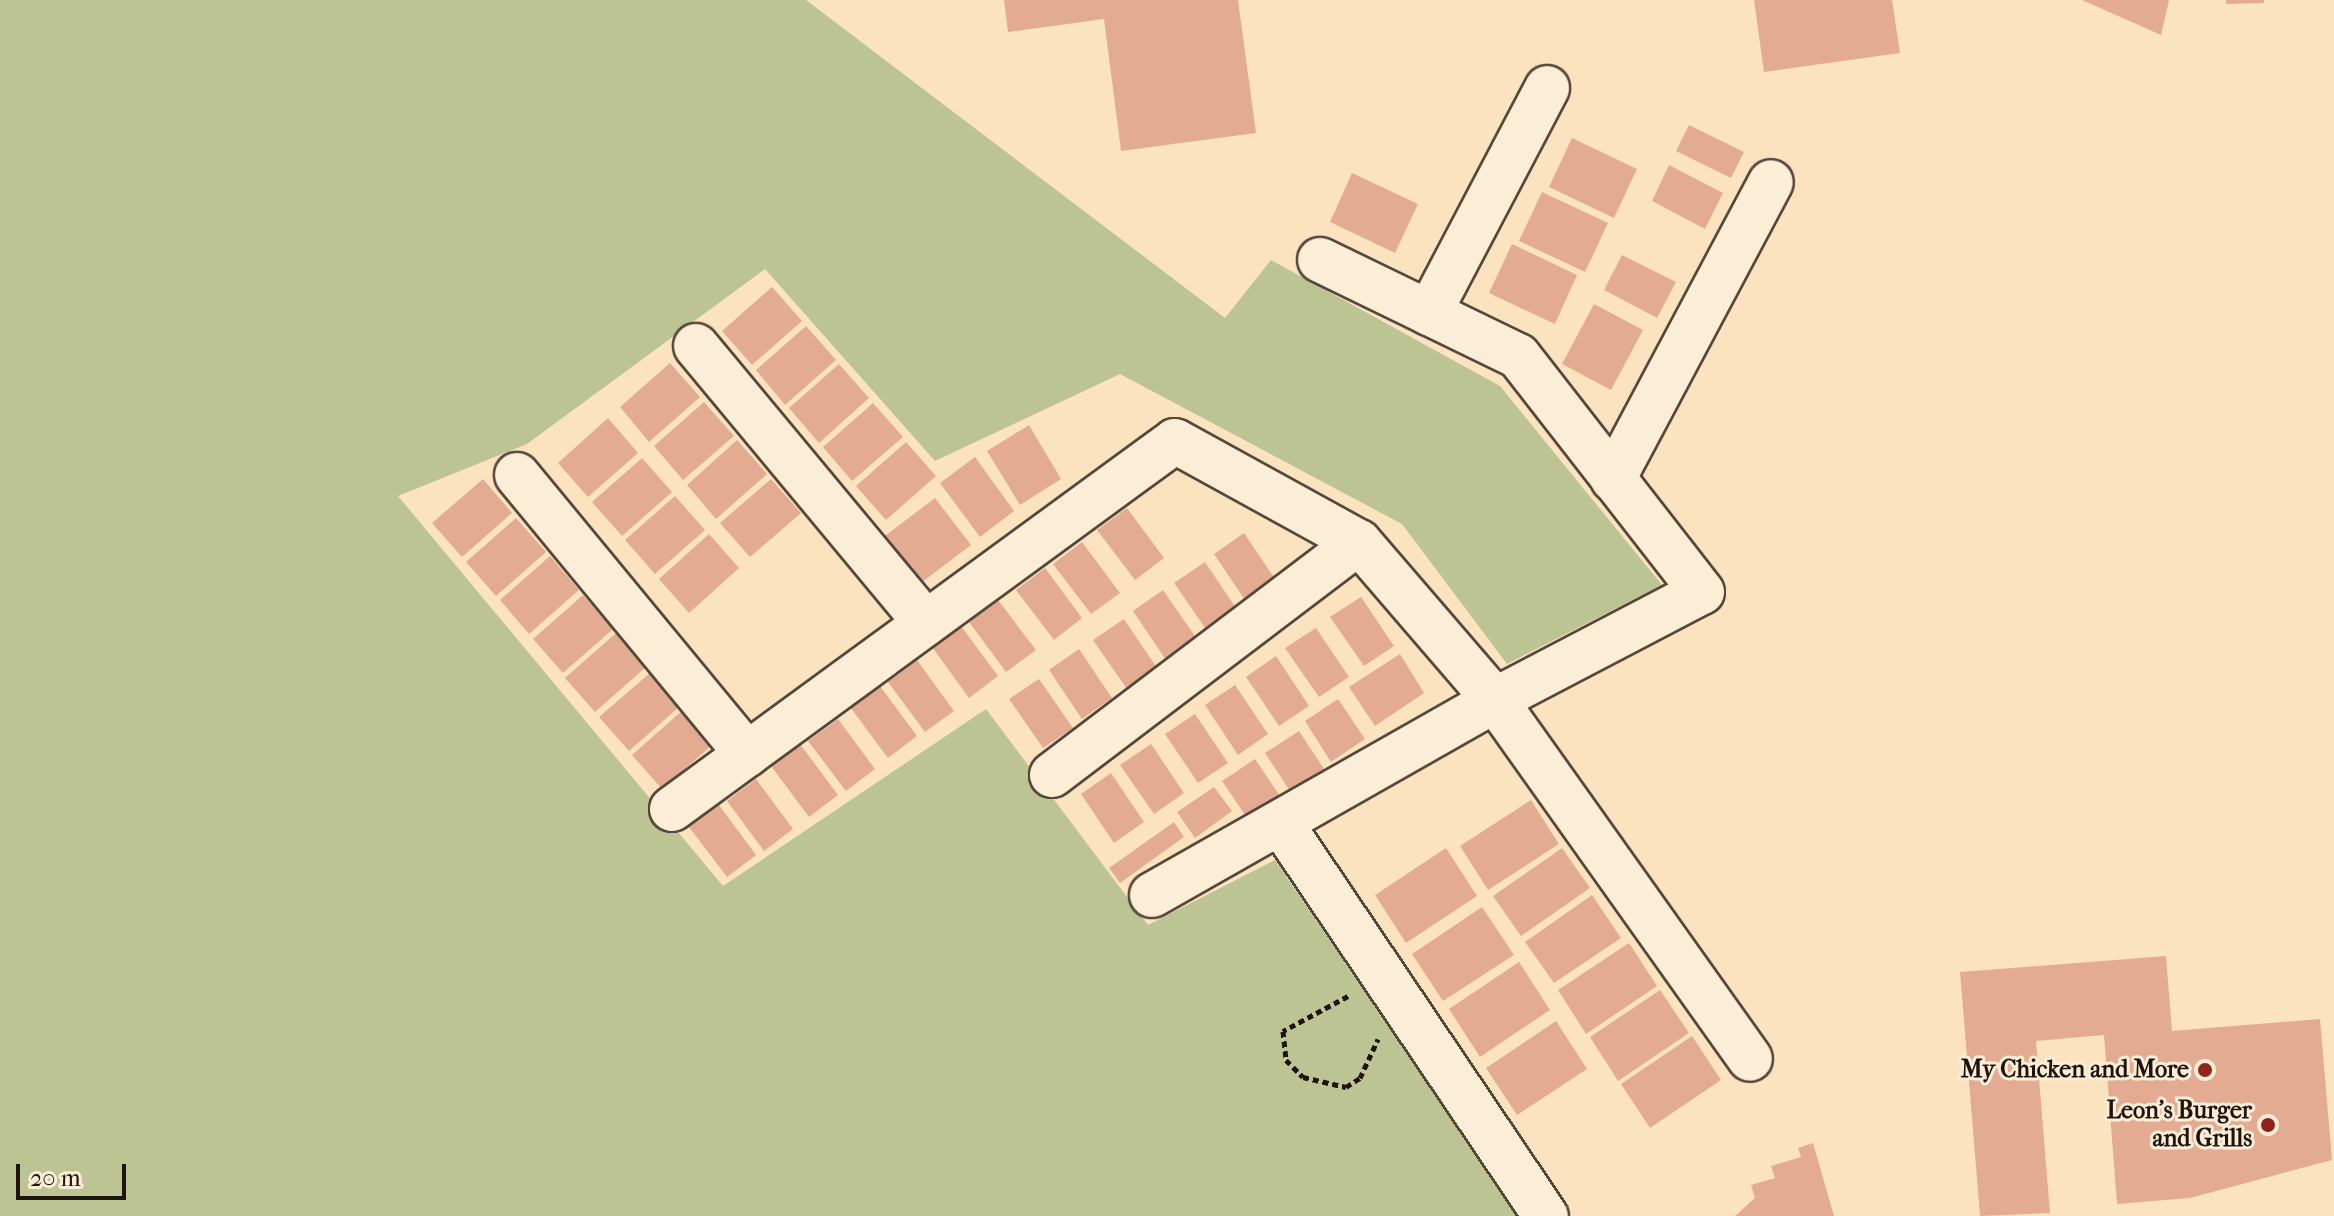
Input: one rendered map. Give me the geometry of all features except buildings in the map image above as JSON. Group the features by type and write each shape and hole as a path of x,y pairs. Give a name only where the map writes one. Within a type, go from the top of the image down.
{"street":[{"path":"1429,313 1547,88"},
{"path":"1613,479 1771,182"},
{"path":"1152,895 1282,825 1495,700 1702,592 1518,356 1320,260"},
{"path":"696,346 926,623"},
{"path":"672,809 1175,441 1359,542 1495,700 1750,1059"},
{"path":"517,475 747,754"},
{"path":"1052,775 1359,542"},
{"path":"1282,825 1546,1216"}],"path":[{"path":"1348,996 1283,1031 1286,1060 1303,1077 1346,1087 1360,1078 1379,1037"}],"green space":[{"path":"0,0 806,0 1225,318 1271,260 1500,386 1662,585 1507,664 1402,524 1120,374 935,461 765,269 527,444 398,496 723,886 986,709 1148,925 1275,860 1517,1216 0,1216"}],"place":[{"name":"My Chicken and More","path":"2205,1070"},
{"name":"Leon's Burger and Grills","path":"2268,1125"}]}
